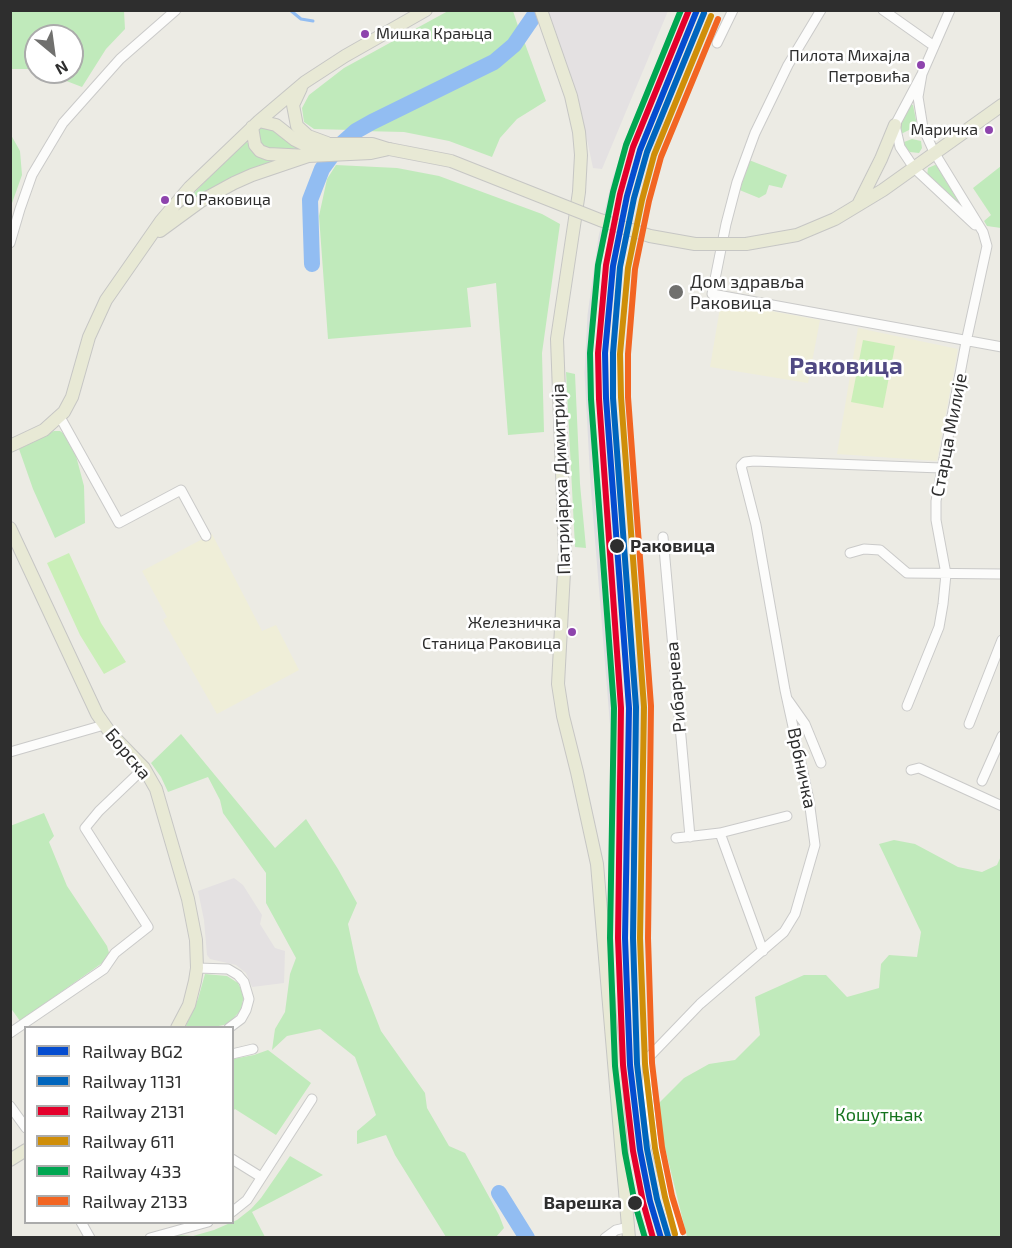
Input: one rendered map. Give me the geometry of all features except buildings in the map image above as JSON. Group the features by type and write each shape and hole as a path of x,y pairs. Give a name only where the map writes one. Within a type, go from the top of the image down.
{"main road":[{"path":"10,446 44,430 60,417 70,402 83,353 100,310 121,276 190,187 255,124 302,86 345,56 426,10"},
{"name":"Патријарха Димитрија","path":"541,10 571,96 579,132 581,155 579,192 558,339 565,539 558,684 563,716 597,866 629,1232"},
{"path":"302,86 293,105 293,115 297,126 308,136 331,144"},
{"path":"255,124 272,123 305,145 372,144 451,161 634,232 695,244 746,244 773,240 810,230 857,207 1002,105"},
{"path":"255,124 253,141 260,151 268,154 308,156 371,153 389,149"},
{"path":"857,207 895,125"},
{"path":"144,245 175,219 214,194 252,175 308,156"},
{"name":"Борска","path":"10,528 87,695 104,725 144,768 156,789 188,899 196,940 197,969 192,995 178,1026"},
{"path":"10,1160 24,1151"}],"street":[{"path":"10,243 32,175 63,123 120,59 176,10"},
{"path":"717,43 733,10"},
{"path":"821,10 778,84 755,133 737,182 712,294 1002,348"},
{"path":"883,10 934,46"},
{"path":"950,10 922,74 895,125 900,147 914,168 983,232"},
{"path":"922,74 919,109 923,128 934,152"},
{"name":"Старца Милије","path":"907,706 939,627 946,574 936,512 941,468 987,248 983,232 934,152"},
{"path":"60,417 119,523 181,490 206,536"},
{"name":"Врбничка","path":"678,1238 653,1135 646,1070 650,1053 709,996 784,932 793,920 815,845 809,800 787,698 756,525 741,466 745,462 754,461 941,468"},
{"name":"Рибарчева","path":"663,537 690,837"},
{"path":"850,553 864,549 876,549 884,552 907,573 1002,574"},
{"path":"969,724 1002,640"},
{"path":"787,698 805,724 821,763"},
{"path":"10,752 104,725"},
{"path":"982,781 1002,736"},
{"path":"10,1033 104,969 116,953 148,927 85,828 99,810 144,768"},
{"path":"915,769 1002,806"},
{"path":"676,838 720,833 787,816"},
{"path":"720,833 763,951"},
{"path":"197,969 228,969 244,982 249,999 246,1010 241,1020 232,1026"},
{"path":"234,1054 253,1049"},
{"path":"234,1210 247,1200 312,1099"},
{"path":"10,1106 24,1125"},
{"path":"234,1160 261,1177"},
{"path":"82,1224 90,1238"},
{"path":"150,1238 181,1226"},
{"path":"605,1238 616,1230 629,1232"}],"shaded area":[{"path":"547,11 668,11 602,169 593,168 578,97"},
{"path":"721,302 820,320 808,383 710,367"},
{"path":"858,328 958,349 937,461 837,454"},
{"path":"212,534 262,631 276,625 299,670 217,714 163,620 167,617 142,571"},
{"path":"234,878 243,885 262,915 260,924 275,948 285,951 284,983 252,987 246,973 236,965 210,959 207,955 204,920 198,891"}],"green space":[{"path":"11,10 124,11 125,29 106,49 84,84 84,24 24,24 24,69 11,69"},
{"path":"448,11 513,11 520,32 512,43 492,60 352,130 314,129 304,122 302,108 309,95 344,68"},
{"path":"524,41 546,101 517,119 500,138 492,157 449,141 404,132 361,131 484,70"},
{"path":"910,104 913,105 918,130 911,129 901,134 900,126"},
{"path":"274,128 305,151 261,148 257,129"},
{"path":"11,135 20,151 22,175 11,206"},
{"path":"912,139 921,141 922,148 919,153 910,152 905,147 904,142"},
{"path":"246,140 262,158 273,162 187,203 191,196"},
{"path":"749,160 787,175 782,188 769,185 766,194 759,198 737,189"},
{"path":"336,165 397,168 439,176 542,214 560,224 542,353 544,432 508,435 496,283 467,288 471,327 328,339 319,216 327,179"},
{"path":"938,166 965,208 963,210 927,176 928,168"},
{"path":"1001,166 1001,228 987,226 984,221 991,215 973,188"},
{"path":"863,340 895,346 883,408 851,402"},
{"path":"566,372 575,374 580,484 586,548 575,547"},
{"path":"54,431 60,431 67,436 75,452 84,486 85,523 55,538 33,489 19,449"},
{"path":"69,553 101,623 126,662 104,674 80,635 47,563"},
{"path":"181,734 275,848 306,819 338,869 357,903 348,924 358,972 381,1031 425,1093 427,1108 449,1146 465,1153 504,1228 496,1237 446,1237 395,1155 386,1135 357,1144 357,1131 376,1115 355,1057 320,1029 287,1036 272,1050 275,1029 285,1012 290,974 296,958 266,903 266,873 223,813 220,800 208,777 168,792 151,763"},
{"path":"44,813 54,836 49,842 67,886 107,946 109,953 105,961 20,1021 10,1007 10,826"},
{"name":"Кошутњак","path":"894,840 915,844 958,867 982,872 997,865 1001,856 1001,1237 687,1237 655,1107 684,1078 709,1064 735,1060 760,1035 755,997 804,975 826,975 847,997 879,988 881,964 889,955 917,957 921,932 879,844"},
{"path":"205,974 227,976 238,983 244,995 241,1010 228,1024 186,1026 198,999"},
{"path":"268,1050 311,1083 276,1135 234,1110 234,1059"},
{"path":"290,1156 323,1175 252,1212 265,1237 179,1238 177,1235 193,1236 234,1224 234,1221 261,1198"}],"waterway":[{"path":"290,10 301,19 313,21"},
{"path":"312,264 310,200 322,169 338,147 356,131 372,122 494,62 514,45 538,10"},
{"path":"499,1193 527,1238"}],"railway":[{"path":"621,869 592,484 586,373 589,315 600,237 613,182 680,10"},
{"path":"628,875 640,722 636,599 620,392 621,331 633,230 644,183 664,116 707,10"}],"rail line":[{"name":"433","path":"645,1238 635,1204 625,1153 615,1066 610,938 614,708 591,399 590,353 598,265 613,192 626,145 681,10"},
{"name":"2131","path":"653,1238 633,1151 623,1065 618,938 621,708 599,399 598,353 606,265 620,194 633,147 689,10"},
{"name":"BG2","path":"661,1238 650,1201 640,1150 630,1065 625,938 629,708 606,398 605,353 613,266 627,196 640,150 697,10"},
{"name":"1131","path":"668,1236 657,1199 647,1149 637,1064 633,938 636,707 613,398 613,353 620,267 634,198 647,152 704,13"},
{"name":"611","path":"675,1234 655,1148 645,1064 640,938 644,707 621,397 620,354 628,268 654,155 711,16"},
{"name":"2133","path":"683,1232 672,1196 662,1147 652,1063 648,938 651,706 628,397 628,354 635,269 649,201 661,157 718,19"}],"place":[{"name":"Мишка Крањца","path":"365,34"},
{"name":"Пилота Михајла Петровића","path":"921,65"},
{"name":"Маричка","path":"989,130"},
{"name":"ГО Раковица","path":"165,200"},
{"name":"Дом здравља Раковица","path":"676,292"},
{"name":"Раковица","path":"617,546"},
{"name":"Железничка Станица Раковица","path":"572,632"},
{"name":"Варешка","path":"635,1203"}],"district":[{"name":"Раковица","path":"846,366"}]}
